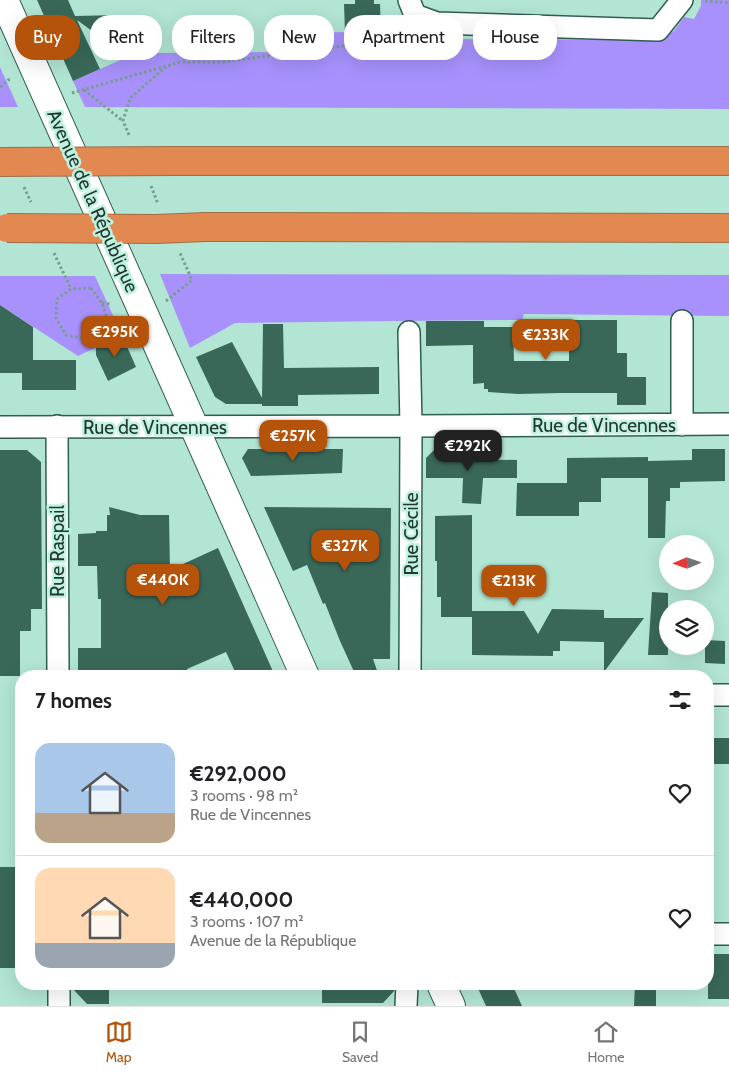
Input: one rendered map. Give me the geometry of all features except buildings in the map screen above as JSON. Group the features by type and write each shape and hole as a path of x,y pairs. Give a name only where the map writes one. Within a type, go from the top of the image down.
{"highway":[{"path":"0,162 729,161"},
{"path":"3,228 729,228"}],"main road":[{"name":"Avenue de la République","path":"4,0 302,670"},
{"path":"444,990 451,1006"}],"street":[{"path":"412,8 437,23 658,30 692,0"},
{"path":"682,321 682,425"},
{"name":"Rue Cécile","path":"409,332 411,426 410,670"},
{"name":"Rue de Vincennes","path":"0,427 729,424"},
{"name":"Rue Raspail","path":"57,426 58,670"},
{"path":"714,695 729,695"},
{"path":"714,934 729,934"},
{"path":"59,990 59,1006"},
{"path":"406,1006 407,990"}],"path":[{"path":"692,0 729,3"},
{"path":"47,100 180,62 222,62 388,40 412,8"},
{"path":"0,87 8,80"},
{"path":"84,89 123,121"},
{"path":"91,288 102,303 106,315 98,328 82,338 66,335 56,318 57,299 70,289 91,288"}],"shaded area":[{"path":"701,0 729,0 729,109 85,107 73,81 120,60 162,60 162,53 172,53 172,60 254,60 254,52 264,52 264,60 334,60 334,32 344,32 344,60 463,60 463,39 473,39 473,60 557,60 557,40 652,40 674,31 684,17 694,19 701,6"},
{"path":"0,67 18,107 0,107"},
{"path":"160,274 729,275 729,316 524,314 522,320 235,323 190,348"},
{"path":"0,276 95,276 122,335 78,356 0,305"}]}
